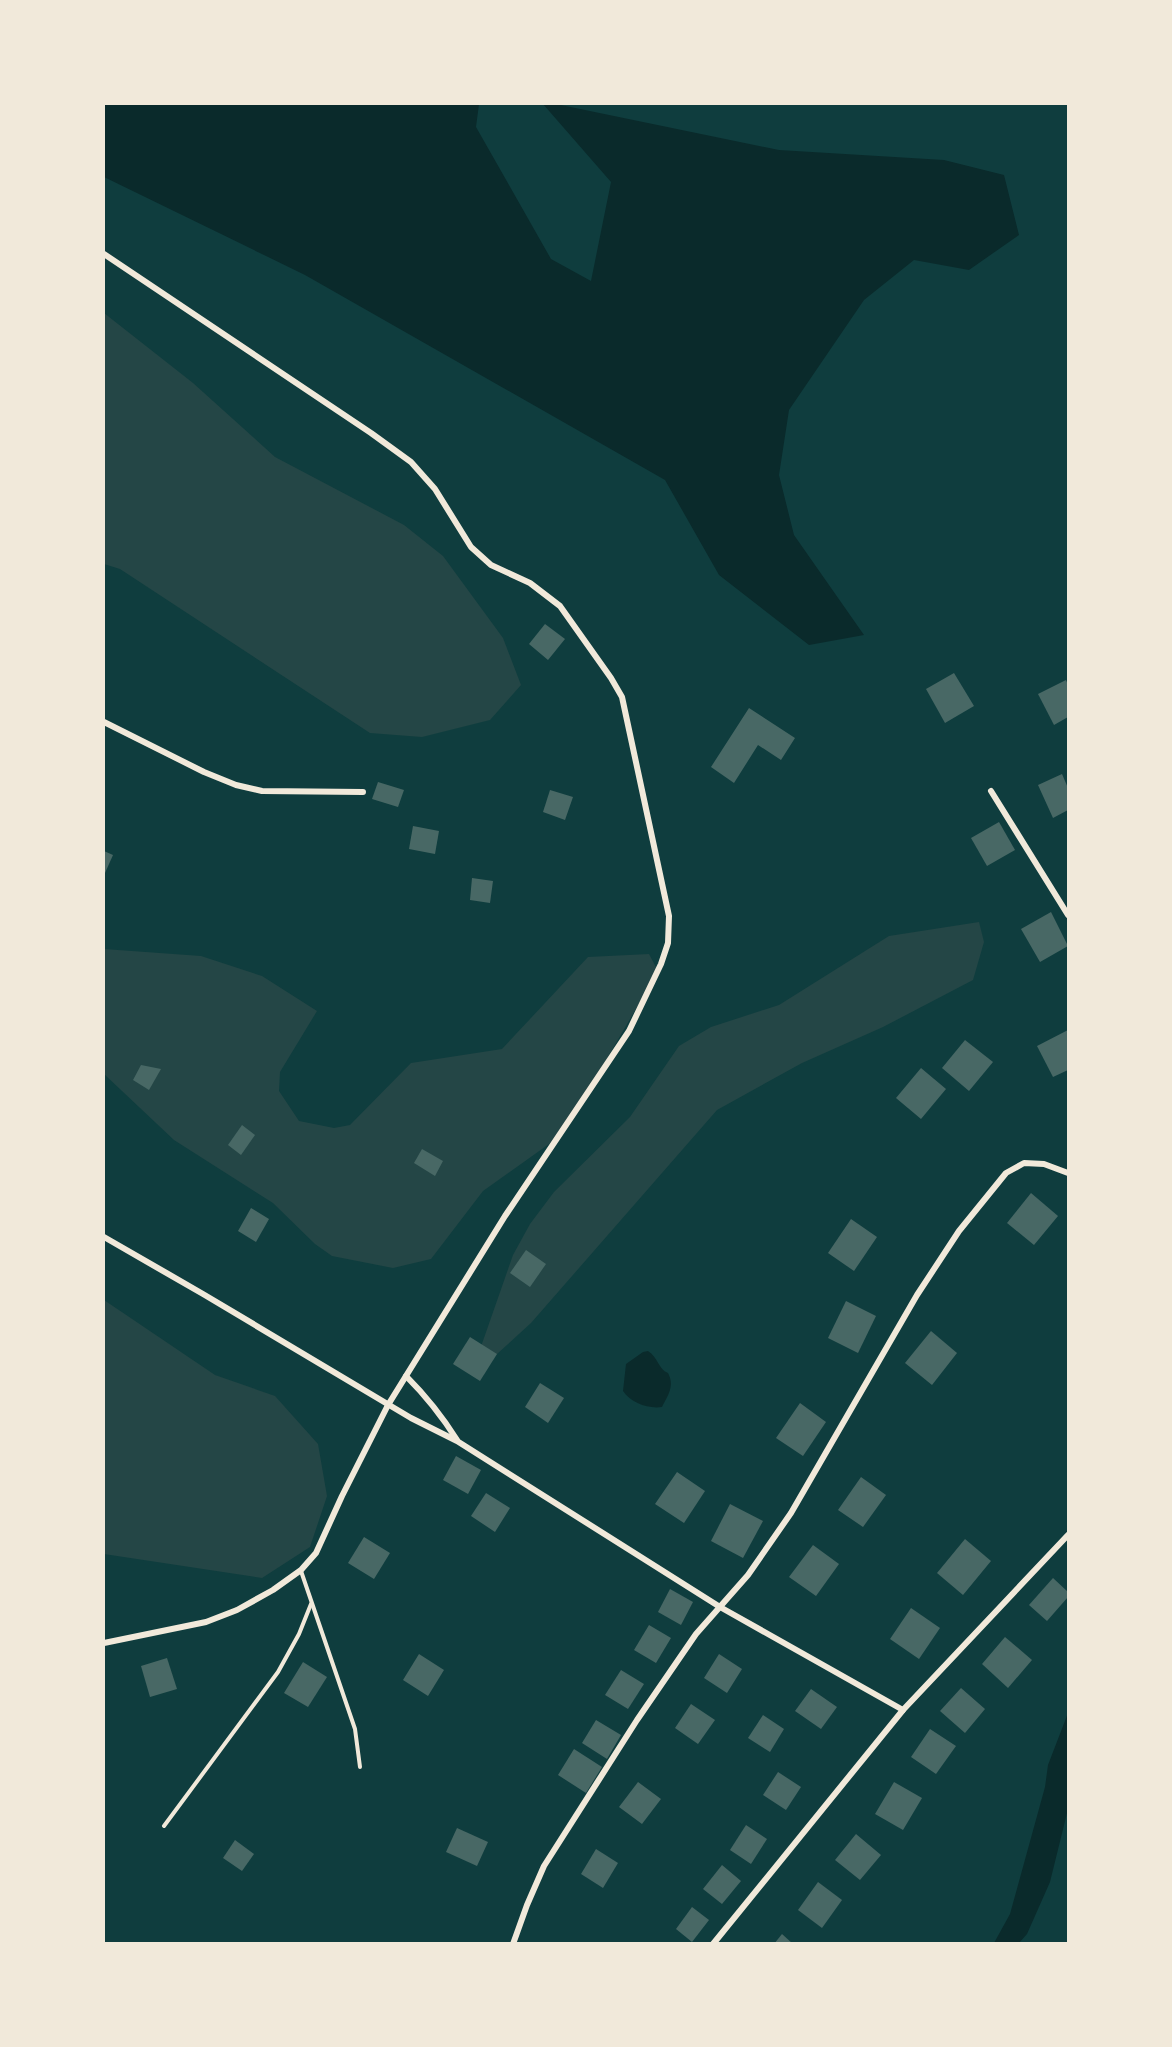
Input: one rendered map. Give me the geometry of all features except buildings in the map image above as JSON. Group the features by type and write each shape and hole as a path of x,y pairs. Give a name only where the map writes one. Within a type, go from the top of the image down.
{"street":[{"path":"104,254 411,462 435,489 471,547 491,565 530,583 560,606 611,678 622,698 669,916 668,943 661,964 629,1031 511,1206 388,1404 316,1553 301,1570 273,1590 237,1610 206,1622 104,1643"},
{"path":"104,722 204,772 236,785 262,791 363,792"},
{"path":"991,791 1068,915"},
{"path":"513,1944 544,1866 637,1720 696,1634 748,1575 791,1513 917,1295 959,1231 1006,1173 1024,1164 1044,1164 1068,1173"},
{"path":"104,1237 388,1404 457,1441 720,1607 903,1710"},
{"path":"406,1376 442,1415 457,1441"},
{"path":"713,1944 903,1710 1068,1535"}],"lane":[{"path":"301,1570 355,1729 360,1767"},
{"path":"164,1826 278,1672 299,1634 311,1604"}],"shaded area":[{"path":"104,104 479,104 476,127 551,259 591,281 611,182 543,104 556,104 779,150 944,160 1004,175 1019,235 969,270 914,260 864,300 789,410 779,475 794,535 864,635 809,645 719,575 665,480 305,275 104,177"},
{"path":"104,313 193,383 275,457 404,525 443,556 503,638 521,685 490,720 422,737 370,733 120,569 104,564"},
{"path":"979,922 984,942 973,980 883,1027 802,1063 717,1110 531,1323 497,1354 477,1358 513,1255 530,1224 554,1192 630,1117 679,1046 711,1027 779,1005 889,936"},
{"path":"104,949 201,956 262,976 317,1011 280,1072 279,1091 299,1121 334,1128 350,1125 411,1063 502,1049 588,957 649,954 658,971 563,1134 483,1191 431,1259 393,1268 332,1256 315,1244 273,1203 174,1140 104,1074"},
{"path":"104,1300 215,1375 275,1396 318,1444 327,1496 310,1547 262,1578 104,1554"},
{"path":"648,1351 668,1373 671,1382 662,1407 640,1404 630,1399 623,1391 626,1364"},
{"path":"1068,1713 1068,1809 1050,1882 1027,1934 1019,1943 994,1943 1010,1914 1045,1787 1048,1765"}]}
